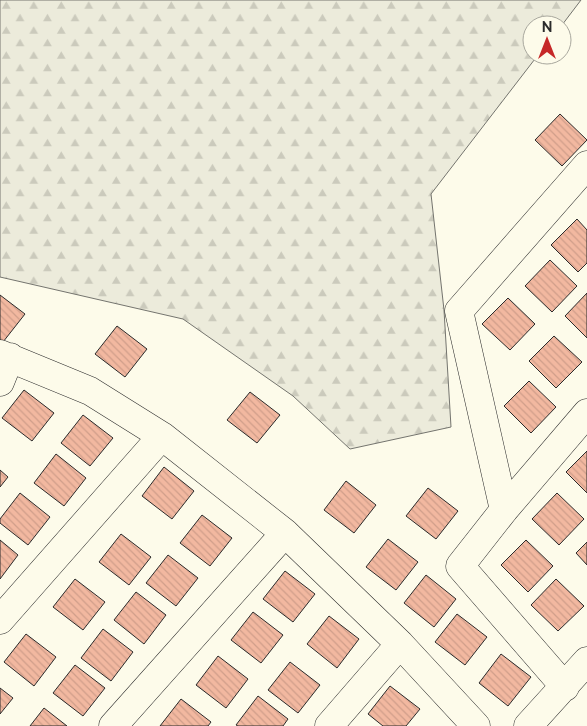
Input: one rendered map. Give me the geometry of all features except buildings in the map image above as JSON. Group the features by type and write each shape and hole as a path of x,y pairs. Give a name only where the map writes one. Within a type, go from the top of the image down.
{"street":[{"path":"504,510 459,311 587,165"},
{"path":"3,364 90,391 162,436 285,532 400,644 476,726"},
{"path":"565,687 460,566 504,510 587,413"},
{"path":"0,620 162,436"},
{"path":"113,726 285,532"},
{"path":"328,726 400,644"},
{"path":"528,726 587,661"}],"green space":[{"path":"0,0 581,0 570,15 522,15 522,65 530,65 431,194 444,310 451,427 350,449 293,396 183,319 0,277"}]}
